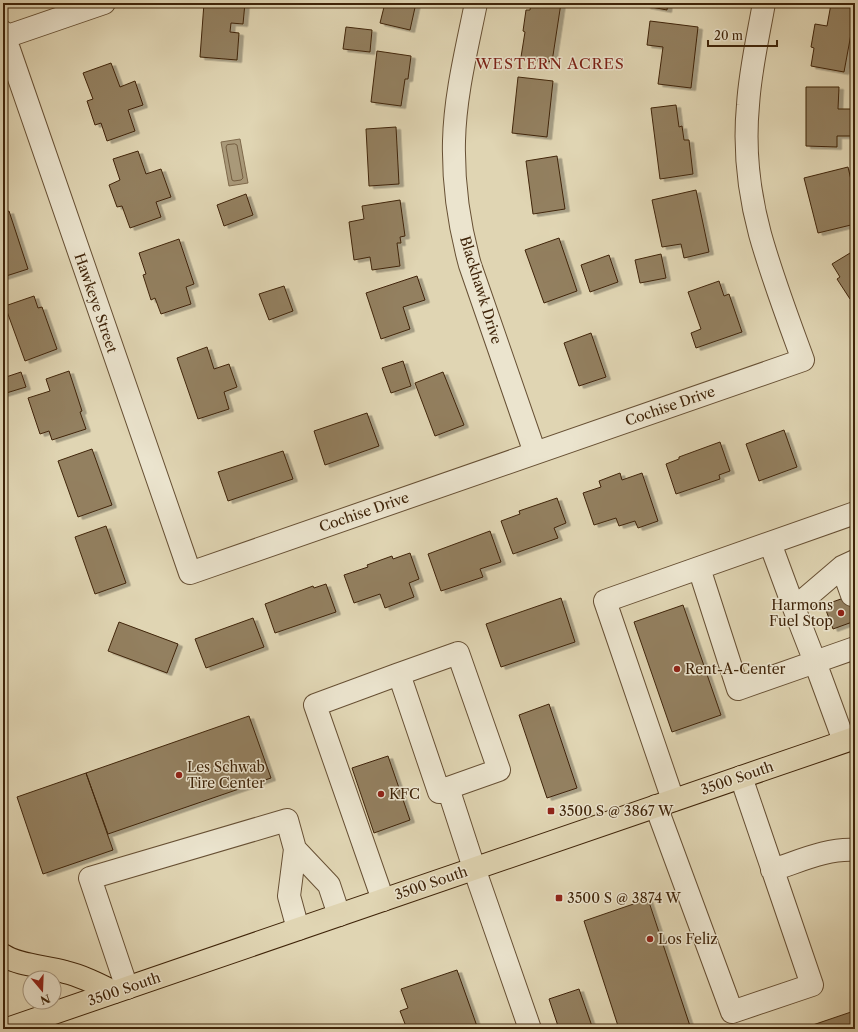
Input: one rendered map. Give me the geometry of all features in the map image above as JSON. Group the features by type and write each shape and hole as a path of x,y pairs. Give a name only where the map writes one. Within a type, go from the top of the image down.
{"main road":[{"name":"3500 South","path":"7,1029 850,740"},
{"path":"3,955 16,961 67,972 120,990"}],"street":[{"path":"4,35 104,3"},
{"name":"Blackhawk Drive","path":"476,3 456,116 454,165 456,190 464,241 470,264 536,453"},
{"name":"Cochise Drive","path":"190,573 803,360 760,234 750,180 747,150 748,106 764,3"},
{"name":"Hawkeye Street","path":"4,35 190,573"},
{"path":"741,777 812,985 730,1021 605,601 855,513"},
{"path":"770,543 794,608 850,740"},
{"path":"794,608 849,564"},
{"path":"849,564 852,595"},
{"path":"699,568 738,689 855,648"},
{"path":"383,900 315,705 398,674 458,653 499,770 439,792 398,674"},
{"path":"448,788 530,1029"},
{"path":"120,990 90,878 287,820 295,849 288,896 298,929"},
{"path":"295,849 329,885 338,915"},
{"path":"772,870 821,855 855,850"}],"water":[{"path":"240,139 248,183 229,186 221,142"}],"building":[{"path":"204,3 245,3 243,24 231,23 230,32 239,33 237,60 200,57"},
{"path":"385,3 416,3 410,30 380,23"},
{"path":"531,3 561,3 552,62 521,57 525,32 523,31 526,10 530,10"},
{"path":"646,3 668,3 667,10 646,6"},
{"path":"831,4 855,8 855,34 851,34 844,72 811,66 814,48 811,47 815,24 827,26"},
{"path":"650,21 698,27 691,88 658,84 663,47 647,45"},
{"path":"346,27 372,30 370,52 343,49"},
{"path":"377,51 411,56 408,79 405,79 401,106 371,102"},
{"path":"111,63 120,87 135,81 143,105 128,110 135,131 107,141 101,123 95,125 87,101 93,99 83,73"},
{"path":"518,77 553,81 547,137 512,133"},
{"path":"806,87 839,87 838,109 855,109 855,136 837,136 837,147 806,146"},
{"path":"676,105 679,127 682,126 684,140 689,140 693,174 660,179 651,108"},
{"path":"396,127 399,184 369,186 366,129"},
{"path":"138,151 146,174 161,169 171,197 156,202 161,217 130,228 122,206 117,207 109,185 120,180 113,159"},
{"path":"557,156 565,209 533,214 526,161"},
{"path":"848,167 855,197 855,224 818,233 804,178"},
{"path":"696,190 709,252 684,258 681,244 662,247 652,200"},
{"path":"246,194 253,215 224,226 217,205"},
{"path":"400,200 405,236 400,237 401,243 397,243 400,266 372,270 370,257 354,260 349,222 364,219 362,206"},
{"path":"9,211 28,269 3,277 3,213"},
{"path":"559,238 577,291 544,303 525,250"},
{"path":"179,239 194,284 186,287 191,304 161,314 155,298 151,300 143,275 146,274 139,253"},
{"path":"855,250 855,300 853,297 850,299 837,279 840,277 832,264"},
{"path":"661,254 666,278 640,283 635,260"},
{"path":"609,255 618,282 590,292 581,265"},
{"path":"417,276 425,300 403,307 410,329 381,339 366,293"},
{"path":"719,281 724,296 729,294 742,332 696,348 691,333 701,329 688,292"},
{"path":"284,286 293,311 269,320 259,294"},
{"path":"34,296 38,308 42,307 57,349 25,361 5,306"},
{"path":"591,333 606,377 579,386 564,343"},
{"path":"207,347 214,369 229,364 237,387 224,392 229,409 198,419 177,358"},
{"path":"403,361 411,386 391,393 382,368"},
{"path":"69,371 82,411 80,412 86,429 52,440 49,431 40,434 28,398 50,391 46,379"},
{"path":"21,372 26,387 3,394 3,378"},
{"path":"443,372 464,425 435,436 415,383"},
{"path":"367,413 379,446 325,465 314,431"},
{"path":"784,430 797,467 759,481 746,444"},
{"path":"720,442 730,471 719,475 720,479 676,494 666,464 679,459 679,457"},
{"path":"92,449 112,505 78,517 58,461"},
{"path":"283,451 293,479 228,501 218,472"},
{"path":"620,473 622,480 642,473 658,521 638,528 635,521 619,526 616,518 594,525 583,493 601,487 599,481"},
{"path":"557,498 566,523 554,528 558,538 513,554 501,521 520,514 519,511"},
{"path":"106,526 126,583 95,594 75,537"},
{"path":"490,531 501,562 480,569 483,577 441,591 428,554"},
{"path":"410,553 419,579 409,583 414,597 385,608 380,594 354,603 344,575 368,567 367,565 392,556 393,559"},
{"path":"326,584 336,612 275,633 265,604 313,586 314,588"},
{"name":"Harmons Fuel Stop","path":"855,594 855,621 833,629 824,605"},
{"path":"561,598 575,642 501,667 486,624"},
{"name":"Rent-A-Center","path":"683,605 721,715 672,732 634,622"},
{"path":"253,618 264,647 206,668 195,639"},
{"path":"119,622 178,644 167,673 108,651"},
{"path":"549,704 577,788 547,798 519,715"},
{"name":"Les Schwab Tire Center","path":"249,716 271,778 108,834 86,773"},
{"name":"KFC","path":"388,756 410,820 374,833 352,768"},
{"path":"86,773 113,850 43,874 17,797"},
{"path":"648,899 691,1029 619,1029 584,921"},
{"path":"457,970 478,1029 407,1029 400,1011 408,1008 401,989"},
{"path":"579,989 593,1029 559,1029 549,999"},
{"path":"851,1012 855,1029 801,1029"}],"place":[{"name":"Harmons Fuel Stop","path":"841,613"},
{"name":"Rent-A-Center","path":"677,669"},
{"name":"Les Schwab Tire Center","path":"179,775"},
{"name":"KFC","path":"381,794"},
{"name":"3500 S @ 3867 W","path":"551,811"},
{"name":"3500 S @ 3874 W","path":"559,898"},
{"name":"Los Feliz","path":"650,939"}],"district":[{"name":"WESTERN ACRES","path":"550,64"}]}
